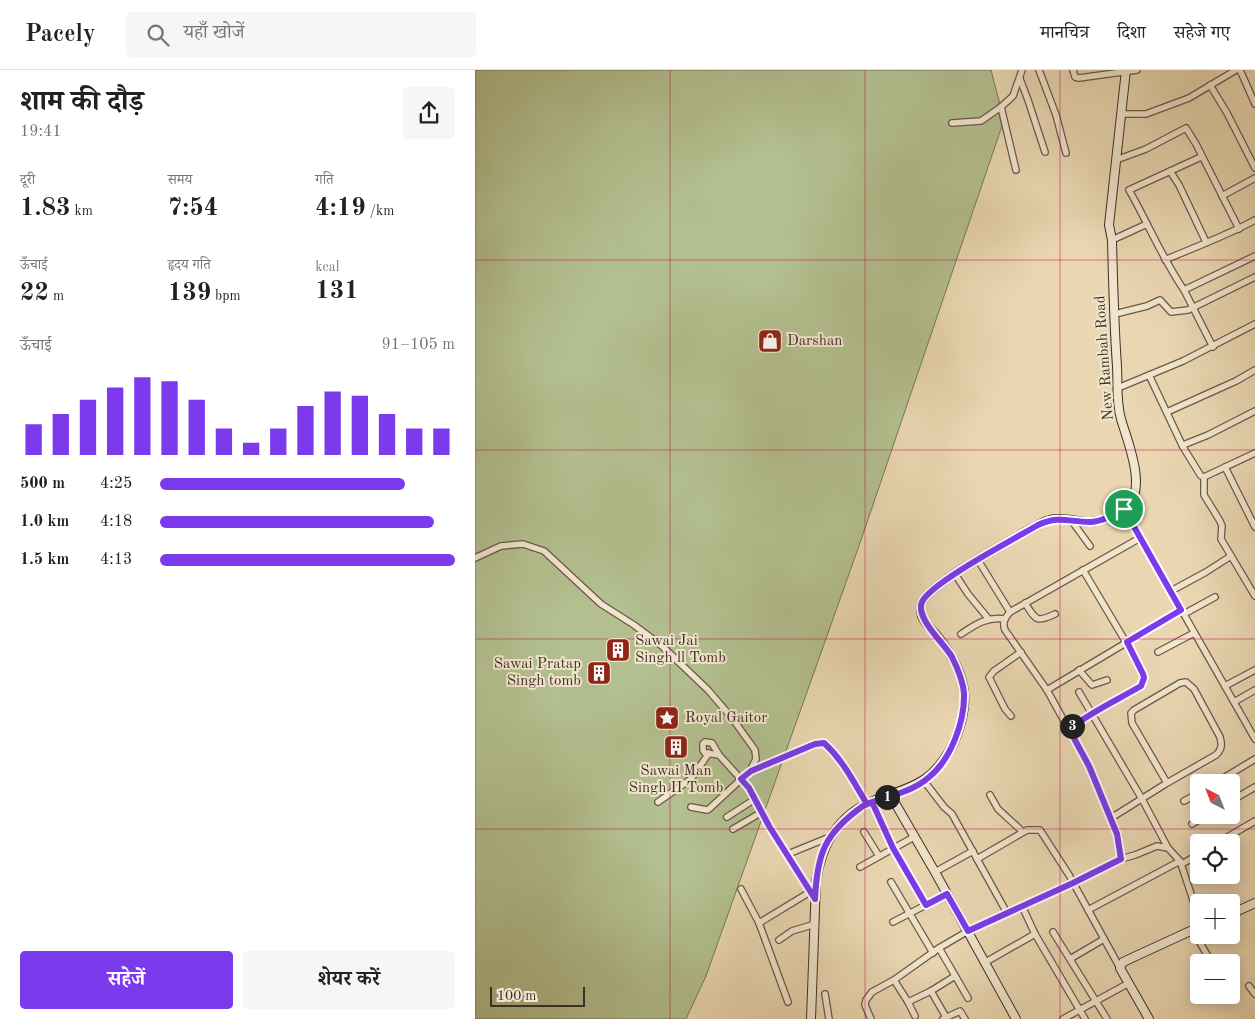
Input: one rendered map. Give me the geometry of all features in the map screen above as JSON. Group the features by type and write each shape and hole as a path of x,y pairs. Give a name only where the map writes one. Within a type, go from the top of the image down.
{"street":[{"path":"952,123 981,120 1001,107 1013,96 1022,70"},
{"path":"1039,70 1056,115 1066,153"},
{"path":"1073,70 1075,77 1079,78 1137,70"},
{"path":"1122,114 1146,114 1189,98 1235,70"},
{"path":"1240,70 1255,104"},
{"name":"New Rambah Road","path":"1124,509 1134,498 1136,488 1134,466 1121,417 1118,388 1109,225 1126,71"},
{"path":"1020,79 1045,152"},
{"path":"1210,85 1227,113 1255,168"},
{"path":"1001,107 1016,170"},
{"path":"1115,160 1146,149 1186,128 1239,229"},
{"path":"1201,156 1129,190 1165,260 1185,290 1213,347"},
{"path":"1170,171 1179,185 1206,242"},
{"path":"1222,196 1255,178"},
{"path":"1165,260 1206,242 1218,239 1255,220"},
{"path":"1111,240 1147,224"},
{"path":"1185,290 1255,256"},
{"path":"1115,314 1147,306 1160,300 1171,312 1193,307 1255,277"},
{"path":"1118,388 1213,347 1255,324"},
{"path":"1167,412 1255,370"},
{"path":"1149,375 1199,474 1204,476 1255,453"},
{"path":"1183,445 1208,435 1255,411"},
{"path":"1225,467 1255,527"},
{"path":"1204,476 1205,495 1222,526 1221,539 1255,596"},
{"path":"811,1019 815,924 812,896 818,864 830,838 837,827 850,815 870,803 924,781 939,767 951,750 961,722 964,692 952,657 922,617 921,607 922,601 931,592 955,574 1049,520 1058,518 1092,522 1124,509 1255,739"},
{"path":"1071,520 1090,546"},
{"path":"1121,859 1117,834 1089,766 1047,690 1003,625 1010,612 1140,538"},
{"path":"475,558 501,546 523,544 544,551 601,604 662,646 708,690 732,718 755,750 756,759 751,771"},
{"path":"1171,591 1231,556"},
{"path":"978,560 1010,612"},
{"path":"1069,729 1085,717 1141,686 1143,682 1143,674 1127,642 1083,570"},
{"path":"955,574 968,594 987,617"},
{"path":"1047,690 1127,642 1182,612 1215,597"},
{"path":"1025,604 1038,620 1043,620 1055,614"},
{"path":"961,634 982,621 997,617 1005,619"},
{"path":"1158,652 1194,632"},
{"path":"1011,716 1005,709 989,677 994,671 1021,652"},
{"path":"1079,670 1092,685 1107,680"},
{"path":"1225,686 1255,670"},
{"path":"1111,818 1167,783 1217,756 1221,750 1222,743 1220,737 1194,689 1186,682 1180,683 1134,710 1130,717 1167,783"},
{"path":"1234,702 1255,690"},
{"path":"1079,692 1168,848 1181,863 1191,894"},
{"path":"719,755 705,753 703,744 705,742 712,743 719,755 741,779 755,799 812,896"},
{"path":"691,807 707,810 724,797 751,771 815,744 824,743 842,763 870,803 926,905"},
{"path":"658,802 691,779 709,753"},
{"path":"1230,774 1255,759"},
{"path":"924,781 944,807 952,814 1007,913"},
{"path":"1240,796 1255,787"},
{"path":"891,796 1016,1019"},
{"path":"990,796 998,809 1023,832"},
{"path":"1184,801 1190,798"},
{"path":"727,817 755,799"},
{"path":"733,829 762,812"},
{"path":"1233,834 1255,822"},
{"path":"977,859 1023,832 1034,829 1040,830 1089,910 1149,1019"},
{"path":"864,832 879,856"},
{"path":"860,867 915,837"},
{"path":"788,854 830,838"},
{"path":"871,1019 865,1006 866,1000 872,992 968,931 1121,859 1157,846 1168,848"},
{"path":"935,872 973,851"},
{"path":"1089,910 1190,858"},
{"path":"891,882 933,953"},
{"path":"741,889 759,923 788,1002"},
{"path":"893,922 947,894"},
{"path":"759,923 812,896"},
{"path":"1240,910 1255,903"},
{"path":"1022,906 1035,934 1085,1019"},
{"path":"779,940 792,931 815,924"},
{"path":"1120,968 1123,962 1128,959 1190,931"},
{"path":"1053,932 1107,1019"},
{"path":"984,963 1035,934"},
{"path":"1069,959 1104,939"},
{"path":"939,948 968,998"},
{"path":"908,1002 931,991 955,976"},
{"path":"893,980 916,1017 908,1019"},
{"path":"1063,1019 1129,983"},
{"path":"1249,986 1255,994"},
{"path":"931,991 945,1018 960,1011 965,1019"},
{"path":"825,994 829,1019"}],"green space":[{"path":"475,70 991,70 1004,120 860,543 706,976 686,1019 475,1019"}],"place":[{"name":"Darshan","path":"770,341"},
{"name":"Sawai Jai Singh ll Tomb","path":"618,650"},
{"name":"Sawai Pratap Singh tomb","path":"599,673"},
{"name":"Royal Gaitor","path":"667,718"},
{"name":"Sawai Man Singh II Tomb","path":"676,747"}],"route":[{"path":"1124,509 1092,522 1058,518 1038,525 943,581 922,601 922,617 952,657 964,692 961,722 957,735 951,750 929,778 917,786 872,802 863,806 837,827 825,845 818,864 815,899 769,826 749,788 741,779 751,771 815,744 824,743 830,748 842,763 867,804 872,802 893,848 926,905 947,894 968,931 1121,859 1117,834 1089,766 1069,729 1085,717 1141,686 1144,678 1143,674 1127,642 1181,610 1124,509"}]}
